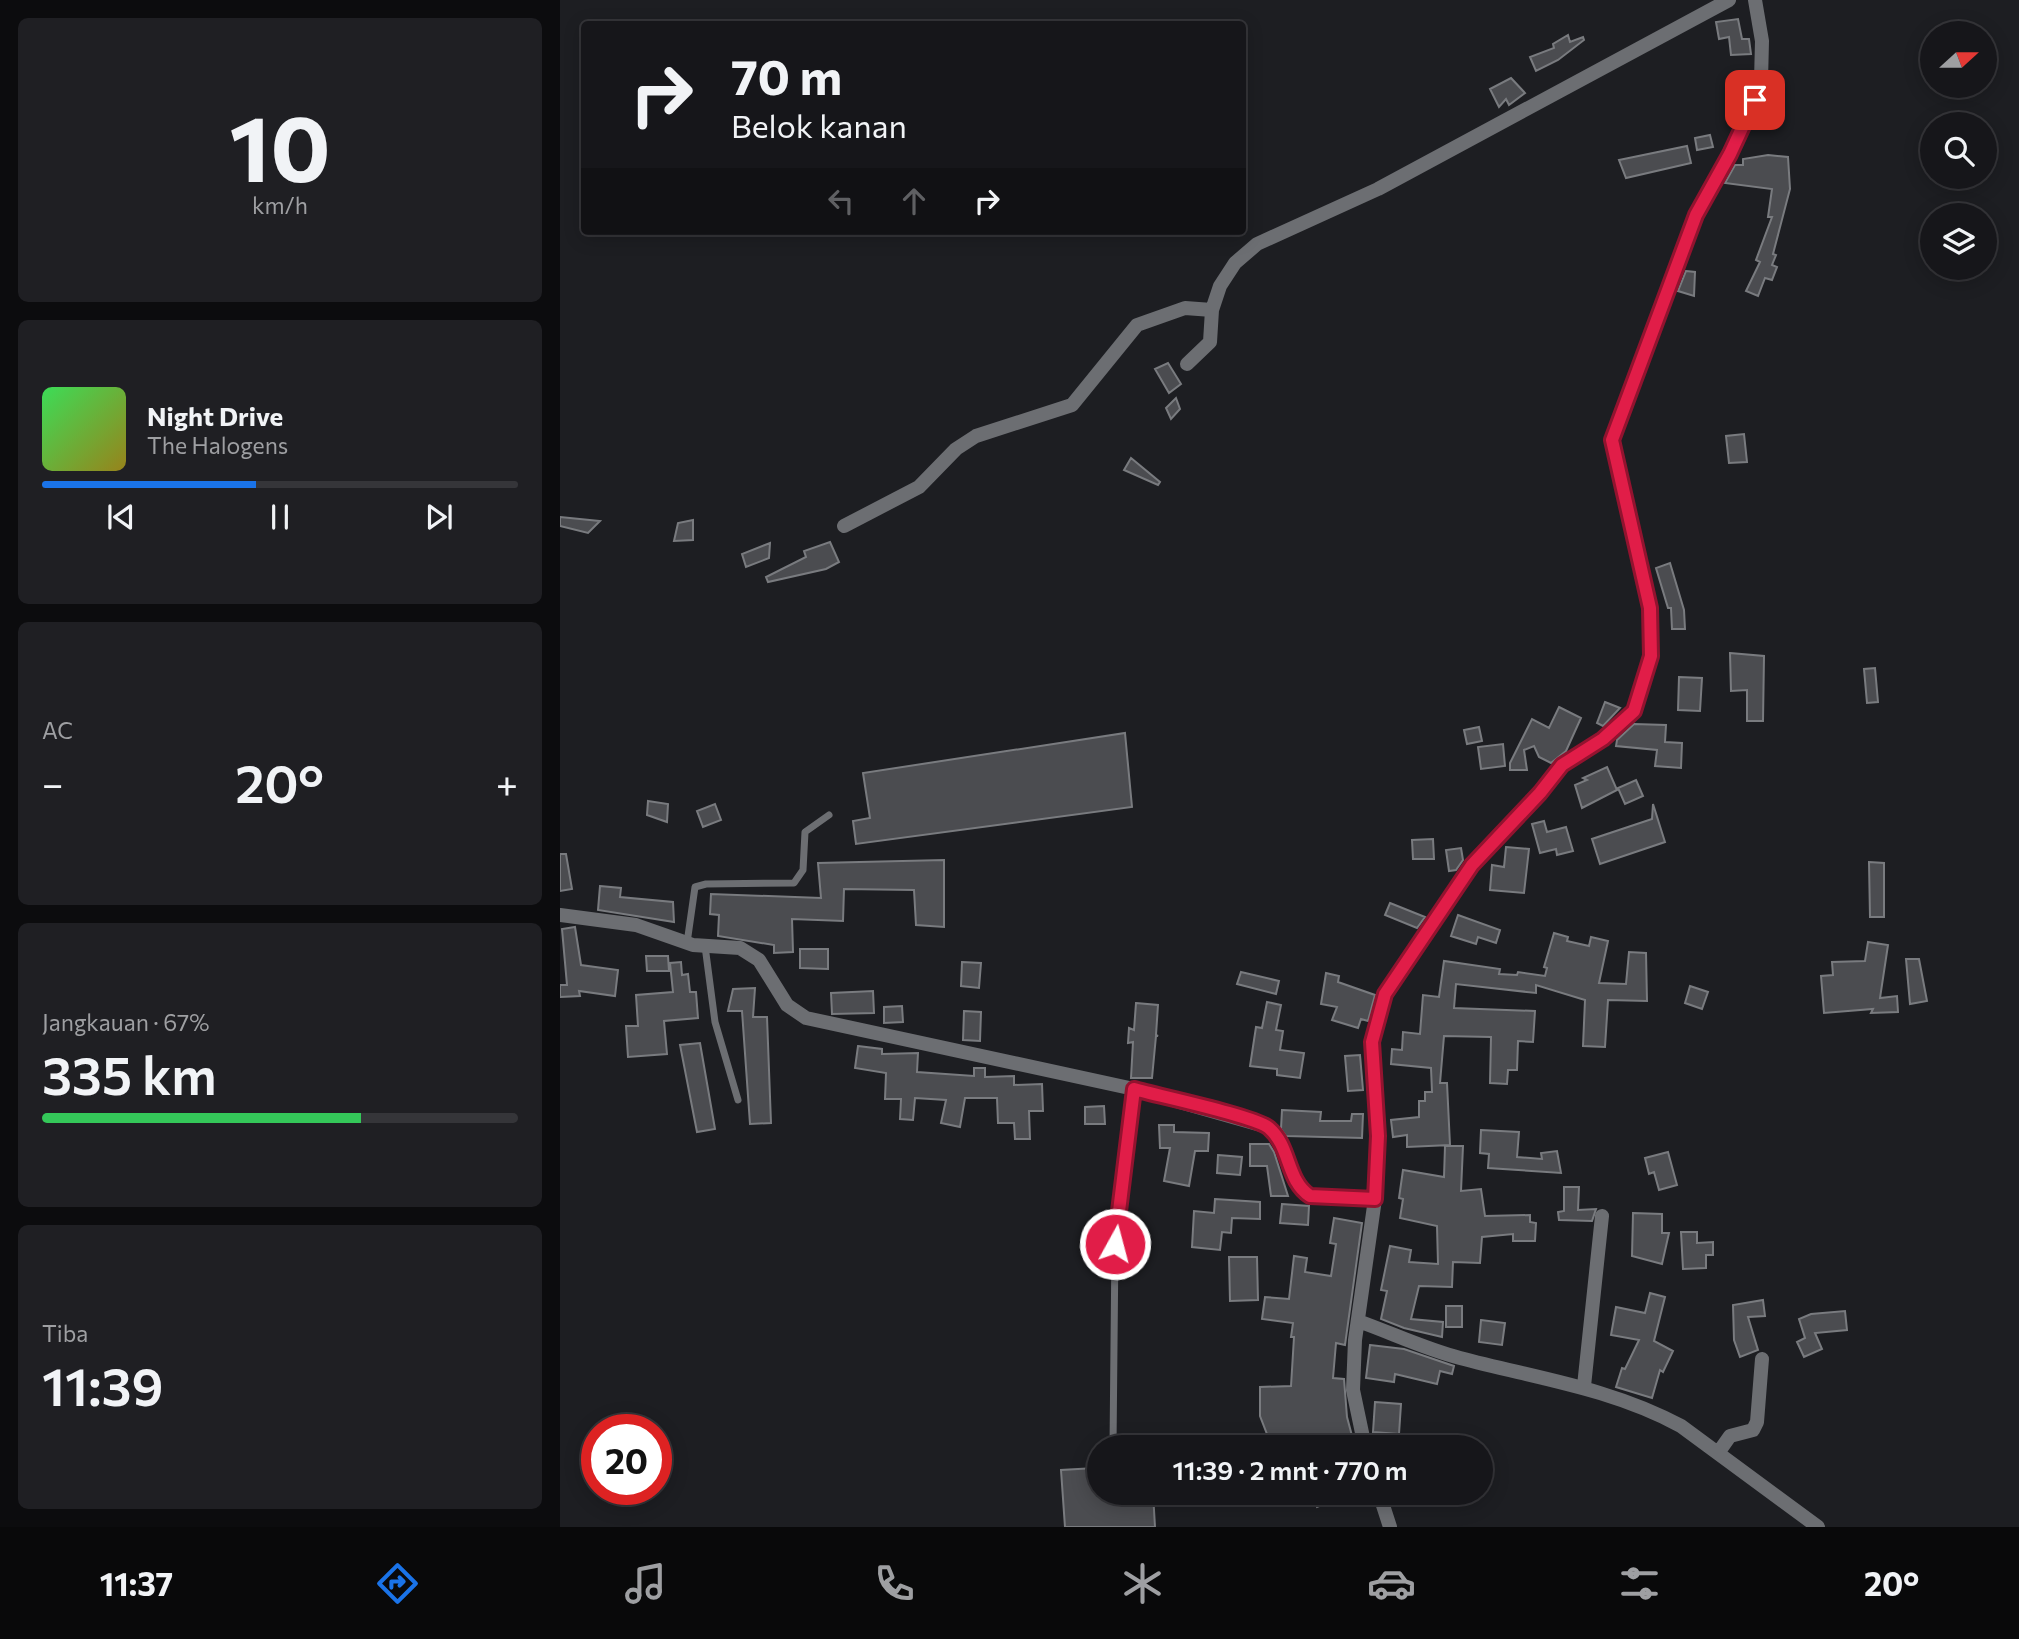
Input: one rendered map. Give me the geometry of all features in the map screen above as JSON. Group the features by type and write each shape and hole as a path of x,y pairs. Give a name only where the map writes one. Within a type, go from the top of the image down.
{"street":[{"path":"1187,364 1210,342 1212,310 1220,286 1235,263 1257,244 1378,189 1729,0"},
{"path":"1362,1435 1353,1401 1358,1321 1375,1199 1378,1136 1372,1042 1385,994 1466,872 1540,793 1562,765 1603,739 1634,711 1648,671 1653,636 1650,608 1612,440 1696,215 1730,154 1755,100 1761,81 1762,41 1755,0"},
{"path":"844,526 919,487 957,449 976,436 1072,405 1137,325 1185,308 1212,310"},
{"path":"560,915 636,925 687,944 732,946 751,954 766,969 787,1004 806,1018 1134,1089 1268,1127 1283,1147 1296,1182 1310,1196 1375,1199"},
{"path":"1584,1387 1602,1216"},
{"path":"1358,1321 1457,1357 1584,1387 1658,1414 1718,1453 1818,1527"},
{"path":"1718,1453 1730,1436 1753,1430 1758,1422 1762,1359"},
{"path":"1383,1505 1390,1527"}],"lane":[{"path":"687,944 695,887 794,883 803,870 805,832 829,815"},
{"path":"705,946 715,1022 738,1100"},
{"path":"1113,1435 1115,1244 1134,1089"}],"building":[{"path":"1738,19 1742,39 1749,39 1751,54 1731,55 1729,37 1719,39 1716,22"},
{"path":"1568,35 1570,42 1583,37 1584,40 1558,60 1536,71 1530,57 1554,48 1553,44"},
{"path":"1511,78 1525,93 1509,105 1506,99 1499,107 1490,89"},
{"path":"1710,135 1713,147 1697,150 1695,138"},
{"path":"1687,146 1691,163 1626,178 1619,160"},
{"path":"1768,155 1788,157 1790,189 1773,254 1776,255 1772,265 1777,267 1772,280 1765,278 1758,296 1746,291 1760,262 1756,260 1772,217 1768,217 1772,189 1725,183 1735,165 1743,165 1743,159"},
{"path":"1686,271 1695,272 1694,296 1678,291"},
{"path":"1168,363 1181,384 1169,393 1155,369"},
{"path":"1176,398 1180,409 1171,419 1166,408"},
{"path":"1744,434 1747,462 1729,463 1726,436"},
{"path":"1131,458 1160,482 1158,485 1124,470"},
{"path":"560,517 600,521 588,533 560,526"},
{"path":"693,520 693,540 674,541 678,523"},
{"path":"830,542 839,562 826,569 768,582 766,577 806,557 804,551"},
{"path":"770,543 769,558 746,567 742,554"},
{"path":"1670,563 1684,610 1685,629 1672,629 1671,608 1668,608 1656,568"},
{"path":"1730,653 1764,656 1763,721 1747,721 1747,690 1731,691"},
{"path":"1875,668 1878,702 1867,703 1864,669"},
{"path":"1679,677 1702,678 1700,711 1678,710"},
{"path":"1605,702 1620,708 1603,726 1597,723"},
{"path":"1559,707 1581,718 1566,751 1551,763 1539,757 1534,746 1524,750 1527,770 1510,770 1510,763 1532,719 1549,728"},
{"path":"1634,724 1666,725 1665,742 1682,743 1681,768 1655,766 1657,750 1616,746 1617,740"},
{"path":"1479,727 1482,741 1467,744 1464,730"},
{"path":"1125,733 1132,807 856,844 853,821 870,818 863,773"},
{"path":"1503,744 1505,766 1481,769 1478,747"},
{"path":"1607,767 1617,790 1582,808 1575,785 1587,780 1583,778"},
{"path":"1636,780 1643,796 1625,804 1618,788"},
{"path":"648,801 668,804 667,822 647,815"},
{"path":"715,804 721,820 703,827 697,811"},
{"path":"1653,804 1665,842 1600,864 1592,839 1652,819"},
{"path":"1544,821 1547,832 1566,827 1573,851 1557,855 1556,849 1540,853 1532,824"},
{"path":"1433,839 1434,859 1413,859 1412,840"},
{"path":"1506,847 1529,849 1524,893 1490,890 1492,865 1504,867"},
{"path":"1461,848 1463,860 1456,870 1449,871 1446,850"},
{"path":"560,854 566,854 572,889 560,891"},
{"path":"944,860 944,927 916,925 914,890 844,889 843,921 792,919 793,952 774,953 774,945 718,936 719,915 710,914 711,894 821,898 818,863"},
{"path":"1869,862 1884,863 1884,917 1870,917"},
{"path":"600,886 621,888 620,897 673,902 674,922 598,910"},
{"path":"1390,903 1425,917 1417,928 1385,915"},
{"path":"1458,915 1500,930 1496,943 1478,937 1476,944 1451,936"},
{"path":"575,927 581,965 618,970 615,996 579,991 580,996 560,997 560,985 567,985 562,929"},
{"path":"1554,933 1568,937 1567,941 1589,946 1591,937 1608,941 1599,983 1626,984 1629,952 1646,953 1647,1001 1608,1000 1605,1047 1583,1046 1585,1000 1536,985 1536,993 1456,984 1454,1008 1535,1011 1533,1042 1518,1041 1517,1070 1508,1070 1507,1084 1490,1083 1491,1037 1444,1036 1440,1083 1447,1083 1450,1145 1407,1147 1407,1135 1393,1137 1391,1120 1419,1117 1419,1101 1425,1101 1425,1092 1432,1092 1431,1068 1391,1064 1392,1049 1402,1050 1403,1032 1420,1034 1423,995 1439,997 1444,961 1500,969 1499,974 1517,975 1518,972 1545,976 1547,968 1544,967"},
{"path":"1868,942 1888,945 1880,998 1897,996 1898,1012 1871,1013 1873,1009 1824,1013 1821,976 1833,975 1832,962 1865,961"},
{"path":"800,949 828,949 828,969 800,968"},
{"path":"646,956 668,956 669,971 647,971"},
{"path":"1906,959 1919,959 1927,1001 1910,1004"},
{"path":"681,962 682,975 688,974 690,992 696,992 698,1018 664,1021 667,1054 628,1057 626,1026 638,1026 636,995 673,992 670,963"},
{"path":"962,962 981,963 979,988 961,986"},
{"path":"1241,972 1279,981 1276,994 1237,984"},
{"path":"1326,973 1339,976 1338,982 1375,995 1368,1021 1361,1019 1358,1028 1332,1020 1337,1007 1321,1004"},
{"path":"1690,986 1708,992 1702,1009 1685,1003"},
{"path":"755,988 753,1017 767,1017 771,1123 750,1124 742,1011 728,1011 733,989"},
{"path":"873,991 874,1013 832,1014 831,993"},
{"path":"1267,1002 1281,1005 1276,1030 1283,1031 1280,1050 1304,1053 1300,1078 1277,1075 1277,1069 1250,1066 1256,1027 1262,1028"},
{"path":"1136,1003 1158,1005 1158,1036 1152,1078 1131,1078 1133,1042 1128,1043 1129,1028 1134,1030"},
{"path":"902,1006 903,1022 884,1023 884,1007"},
{"path":"964,1011 981,1012 980,1041 963,1040"},
{"path":"700,1043 715,1129 697,1132 680,1045"},
{"path":"858,1046 882,1049 882,1054 918,1053 917,1072 974,1076 974,1068 985,1068 985,1077 1014,1076 1014,1085 1042,1084 1043,1111 1029,1111 1030,1139 1015,1139 1014,1123 998,1123 997,1098 965,1098 960,1127 941,1123 946,1100 915,1098 913,1120 900,1119 901,1099 885,1099 886,1073 855,1068"},
{"path":"1360,1055 1363,1090 1348,1091 1345,1056"},
{"path":"1104,1106 1105,1124 1085,1124 1085,1107"},
{"path":"1282,1110 1321,1112 1320,1121 1351,1121 1352,1114 1363,1114 1362,1138 1286,1136 1281,1129"},
{"path":"1159,1125 1174,1125 1174,1132 1209,1133 1208,1151 1195,1151 1189,1186 1164,1181 1170,1148 1160,1148"},
{"path":"1481,1130 1519,1132 1517,1157 1542,1159 1541,1153 1557,1151 1561,1173 1488,1168 1489,1154 1480,1153"},
{"path":"1250,1144 1269,1144 1288,1196 1271,1196 1267,1166 1250,1166"},
{"path":"1445,1146 1463,1146 1461,1191 1481,1189 1485,1216 1530,1215 1530,1222 1536,1223 1535,1241 1513,1241 1513,1234 1482,1237 1480,1263 1453,1262 1452,1287 1419,1286 1411,1319 1443,1322 1442,1337 1404,1328 1381,1319 1387,1291 1381,1290 1390,1246 1411,1250 1409,1262 1438,1264 1437,1226 1400,1218 1403,1199 1399,1198 1403,1170 1444,1177"},
{"path":"1668,1152 1677,1185 1659,1190 1654,1172 1649,1174 1645,1158"},
{"path":"1218,1155 1242,1157 1240,1175 1217,1173"},
{"path":"1564,1187 1579,1187 1578,1210 1596,1209 1592,1221 1559,1220 1558,1212 1564,1211"},
{"path":"1215,1199 1260,1202 1260,1219 1232,1218 1231,1233 1222,1232 1220,1250 1192,1247 1194,1211 1214,1213"},
{"path":"1282,1204 1309,1206 1308,1225 1280,1223"},
{"path":"1633,1213 1662,1214 1662,1233 1669,1233 1662,1264 1632,1256"},
{"path":"1334,1218 1362,1223 1345,1345 1336,1343 1333,1378 1344,1379 1347,1417 1352,1435 1267,1435 1260,1416 1260,1387 1291,1386 1294,1337 1291,1337 1293,1323 1262,1319 1265,1297 1289,1299 1294,1256 1307,1258 1305,1272 1331,1276 1336,1244 1330,1243"},
{"path":"1681,1232 1697,1232 1697,1243 1713,1242 1713,1255 1706,1255 1706,1268 1683,1269"},
{"path":"1229,1257 1257,1257 1258,1300 1230,1301"},
{"path":"1650,1293 1665,1297 1654,1341 1673,1351 1663,1372 1660,1370 1652,1398 1616,1387 1622,1368 1625,1369 1639,1340 1611,1335 1616,1307 1645,1313"},
{"path":"1763,1300 1765,1316 1748,1317 1758,1350 1740,1357 1734,1340 1733,1305"},
{"path":"1446,1306 1462,1306 1462,1327 1446,1327"},
{"path":"1845,1311 1847,1330 1815,1333 1822,1349 1804,1357 1797,1342 1805,1338 1799,1319 1811,1314"},
{"path":"1481,1320 1505,1323 1502,1345 1479,1342"},
{"path":"1370,1345 1404,1349 1454,1366 1452,1374 1440,1371 1437,1384 1395,1374 1394,1382 1366,1378"},
{"path":"1375,1402 1401,1404 1399,1434 1373,1432"},
{"path":"1087,1468 1087,1505 1154,1505 1155,1527 1065,1527 1061,1470"}],"route":[{"path":"1115,1244 1134,1089 1241,1117 1268,1127 1283,1147 1301,1191 1310,1196 1375,1199 1378,1136 1372,1042 1379,1008 1385,994 1431,928 1461,877 1540,793 1562,765 1578,752 1603,739 1634,711 1648,671 1653,636 1650,608 1612,440 1696,215 1730,154 1755,100"}]}
